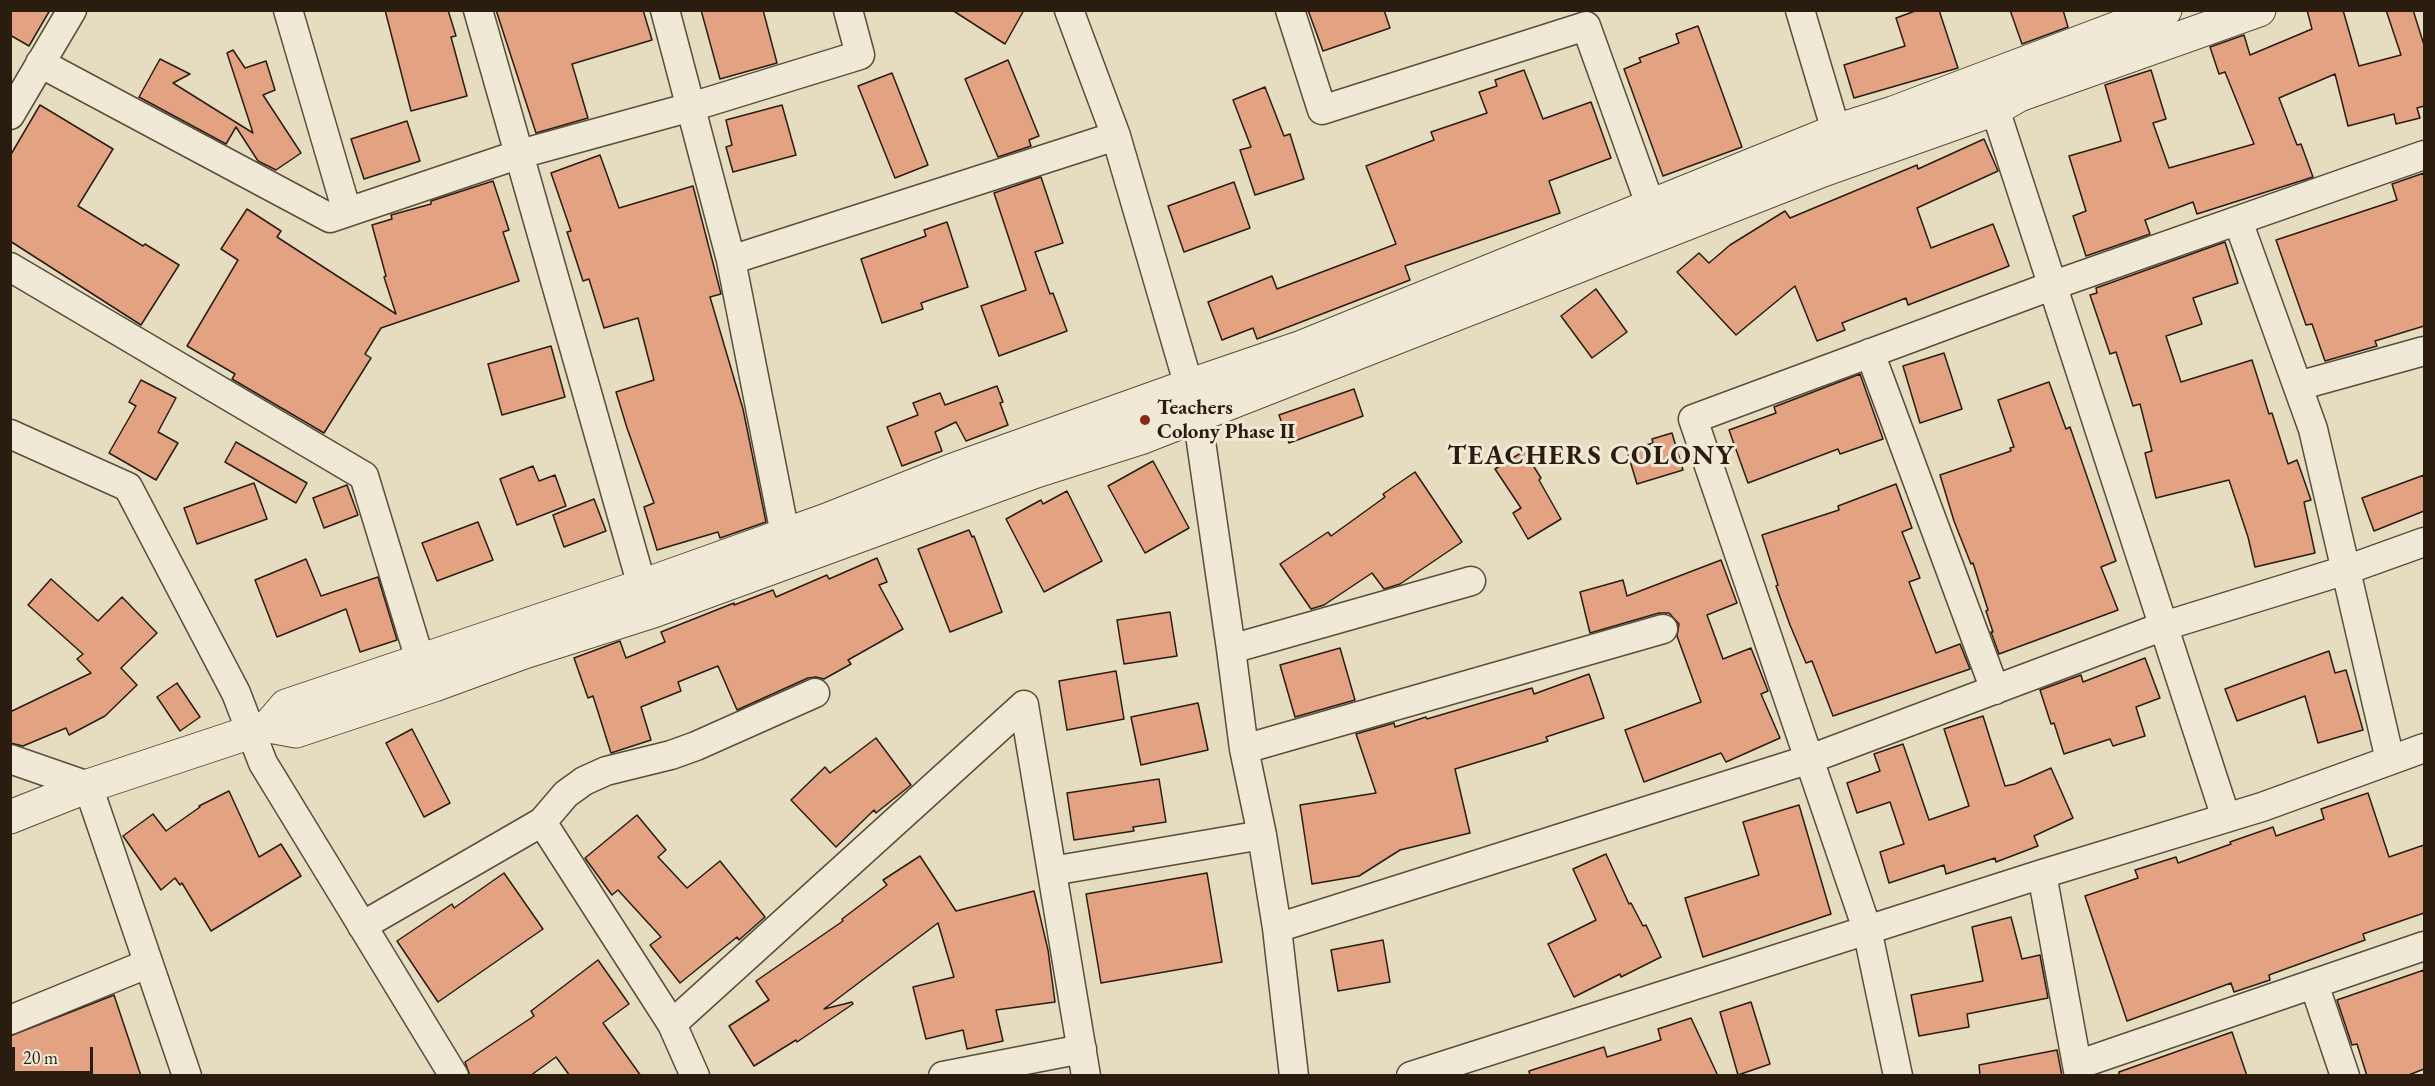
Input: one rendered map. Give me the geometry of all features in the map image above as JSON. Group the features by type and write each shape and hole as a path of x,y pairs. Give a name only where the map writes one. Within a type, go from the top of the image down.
{"street":[{"path":"10,116 72,10"},
{"path":"288,10 347,212"},
{"path":"478,10 642,586"},
{"path":"666,10 731,260 785,534"},
{"path":"40,63 330,218 520,154 691,107 860,55 848,10"},
{"path":"1070,10 1116,136 1192,400 1232,649 1244,749 1262,835 1277,928 1294,1076"},
{"path":"1290,10 1322,110 1584,18 1651,207"},
{"path":"1800,10 1836,130"},
{"path":"261,729 286,706 642,586 953,470 1192,400 1302,347 1836,130 1893,113 2165,10"},
{"path":"10,817 88,786 261,729 296,731 434,686 524,652 652,611 1015,479 1143,437 1192,400 1258,392 1823,170 1995,109 2019,95 2184,23 2259,10"},
{"path":"1995,109 2226,818"},
{"path":"731,260 1116,136"},
{"path":"1898,1076 1867,929 1693,419 2054,285 2424,155"},
{"path":"2238,221 2313,429 2390,760"},
{"path":"10,267 364,476 420,660"},
{"path":"2298,386 2424,351"},
{"path":"1870,353 1995,690"},
{"path":"10,434 128,487 236,693 261,729 263,763 454,1076"},
{"path":"1277,928 1809,759 2164,627 2346,570 2424,542"},
{"path":"1232,649 1471,581"},
{"path":"1244,749 1663,629"},
{"path":"362,926 542,822 566,794 584,781 606,771 671,755 696,746 815,693"},
{"path":"672,1024 1024,705 1084,1062 943,1076"},
{"path":"1411,1076 1867,929 2226,818 2424,748"},
{"path":"10,759 88,786"},
{"path":"88,786 186,1076"},
{"path":"542,822 672,1024 695,1076"},
{"path":"1052,871 1262,835"},
{"path":"2042,874 2078,1070 2424,946"},
{"path":"10,1020 147,964"},
{"path":"2314,984 2345,1076"}],"building":[{"path":"10,10 50,10 29,46 10,35"},
{"path":"385,10 448,10 456,36 451,37 467,96 411,111"},
{"path":"496,10 643,10 652,40 572,64 588,118 536,133"},
{"path":"701,10 763,10 777,63 720,79"},
{"path":"952,10 1024,10 1005,44"},
{"path":"1308,10 1384,10 1390,28 1323,51"},
{"path":"1918,10 1939,10 1958,68 1854,98 1844,65 1905,46 1896,18"},
{"path":"2010,10 2063,10 2068,27 2022,44"},
{"path":"2307,10 2343,10 2359,66 2401,55 2386,10 2413,10 2424,45 2424,106 2417,108 2420,118 2396,124 2394,114 2348,126 2335,74 2279,98 2297,145 2301,144 2313,177 2197,214 2193,202 2145,220 2150,234 2086,256 2073,216 2086,211 2069,156 2121,141 2105,85 2151,70 2166,119 2153,123 2169,168 2254,144 2225,72 2219,74 2210,47 2244,35 2250,55 2312,29"},
{"path":"1698,26 1742,147 1663,176 1624,69 1641,62 1639,58 1679,43 1676,34"},
{"path":"233,50 245,68 266,61 275,90 263,95 301,153 276,170 258,161 236,127 226,144 139,97 160,59 190,74 173,83 253,133 227,53"},
{"path":"1008,60 1039,136 1029,140 1031,146 998,157 965,79"},
{"path":"1524,70 1543,119 1591,102 1611,158 1549,181 1560,213 1405,266 1410,280 1257,339 1253,328 1222,340 1208,302 1272,276 1277,289 1396,244 1366,166 1434,140 1431,132 1487,113 1479,92 1497,86 1495,80"},
{"path":"892,73 928,165 895,178 858,86"},
{"path":"1265,87 1284,136 1290,134 1304,179 1255,195 1240,150 1251,147 1233,100"},
{"path":"40,105 113,149 78,206 179,265 141,325 10,241 10,156"},
{"path":"782,105 796,155 733,172 726,147 732,145 726,120"},
{"path":"407,121 420,161 364,179 351,139"},
{"path":"1984,139 1998,171 1917,208 1931,248 1993,224 2009,266 1908,305 1906,298 1842,323 1845,330 1817,341 1795,286 1736,335 1677,272 1699,253 1709,263 1730,245 1785,211 1790,218 1917,165 1918,169"},
{"path":"600,155 619,208 693,186 721,294 710,297 743,409 766,522 720,538 718,532 657,550 644,507 654,503 616,392 654,380 638,318 604,328 589,279 583,281 567,232 571,231 551,173"},
{"path":"2424,173 2424,326 2375,341 2377,346 2325,361 2312,324 2306,325 2276,240 2397,200 2392,184"},
{"path":"1041,177 1063,243 1035,252 1050,294 1053,293 1067,331 999,356 981,306 1026,290 994,193"},
{"path":"493,181 509,230 503,232 519,281 381,328 365,354 371,358 324,433 232,379 235,374 187,346 238,260 221,249 247,209 281,231 277,237 396,314 384,277 386,276 372,225 392,219 391,215 431,204 431,201"},
{"path":"1234,182 1250,228 1184,252 1168,206"},
{"path":"947,222 968,287 921,303 923,309 882,323 861,259 926,236 924,230"},
{"path":"2225,242 2238,283 2193,298 2202,324 2166,336 2181,382 2252,360 2288,464 2297,460 2311,500 2304,502 2315,553 2255,567 2248,537 2229,480 2156,498 2145,453 2152,451 2140,404 2133,406 2116,352 2110,354 2090,295 2097,293 2096,288"},
{"path":"1596,289 1627,332 1592,358 1561,316"},
{"path":"551,346 565,397 502,415 488,364"},
{"path":"1944,353 1962,409 1920,423 1903,366"},
{"path":"1860,374 1883,439 1840,454 1838,449 1748,483 1729,430 1776,413 1774,407"},
{"path":"141,380 176,398 158,432 178,443 156,480 109,453 136,406 129,402"},
{"path":"2049,382 2066,429 2070,427 2116,561 2101,567 2118,610 1999,654 1973,563 1971,564 1954,521 1940,475 2011,451 2010,448 2014,447 1998,400"},
{"path":"997,386 1008,425 966,441 956,422 935,432 942,451 902,466 887,427 918,415 913,403 940,393 945,405"},
{"path":"1354,389 1363,416 1289,443 1279,415"},
{"path":"1672,433 1683,470 1637,484 1627,451 1653,443 1652,439"},
{"path":"236,442 307,483 296,503 225,462"},
{"path":"1524,451 1541,478 1539,480 1561,519 1528,539 1513,513 1521,508 1495,469"},
{"path":"1153,461 1189,528 1145,553 1108,486"},
{"path":"533,466 539,481 555,475 566,506 517,525 500,479"},
{"path":"1415,472 1462,542 1400,584 1384,589 1372,573 1324,605 1311,609 1280,564 1328,532 1331,536 1385,497 1383,494"},
{"path":"2424,475 2424,511 2374,531 2362,498"},
{"path":"254,483 267,519 197,544 184,508"},
{"path":"1896,484 1912,528 1902,532 1920,578 1909,582 1936,653 1960,644 1970,669 1833,716 1812,661 1806,663 1790,625 1762,535 1839,510 1838,506"},
{"path":"347,485 358,515 324,528 313,498"},
{"path":"1067,491 1102,561 1044,592 1006,519 1041,500 1043,504"},
{"path":"594,499 606,531 564,547 553,515"},
{"path":"478,522 493,560 437,581 422,543"},
{"path":"969,530 972,537 974,536 1002,612 950,632 918,549"},
{"path":"877,558 887,582 879,585 903,629 848,660 851,664 824,679 808,678 737,710 718,666 678,682 681,691 641,707 651,740 611,753 593,696 588,698 574,658 620,641 626,658 665,642 661,632 773,590 776,597 827,575 829,579"},
{"path":"306,559 321,596 378,577 397,640 360,652 346,609 277,637 255,580"},
{"path":"1721,560 1737,603 1707,615 1723,659 1751,648 1768,691 1761,694 1780,738 1726,762 1721,753 1644,782 1625,730 1701,702 1677,636 1679,624 1669,613 1659,613 1590,633 1580,592 1623,580 1627,596"},
{"path":"51,579 98,621 122,597 157,633 121,668 137,685 105,716 69,735 66,728 23,746 10,743 10,712 91,673 77,659 83,654 28,605"},
{"path":"1170,612 1177,656 1124,664 1117,620"},
{"path":"1340,648 1355,700 1295,717 1280,665"},
{"path":"2329,651 2335,673 2346,670 2363,730 2318,743 2305,696 2237,721 2225,689"},
{"path":"2145,658 2160,698 2136,707 2145,736 2113,746 2110,739 2064,754 2040,690 2081,675 2083,682"},
{"path":"1116,671 1124,719 1067,730 1059,681"},
{"path":"1589,674 1604,718 1546,737 1548,741 1455,769 1470,833 1400,850 1359,876 1312,884 1300,805 1376,793 1356,734 1394,723 1395,727 1426,717 1427,719 1532,688 1534,694"},
{"path":"177,683 200,717 180,731 157,697"},
{"path":"1198,703 1208,750 1141,765 1131,717"},
{"path":"1983,716 2005,786 2051,768 2073,818 2034,836 2038,846 1996,862 1995,858 1946,874 1944,865 1889,883 1880,852 1904,844 1890,802 1857,813 1847,783 1880,771 1874,754 1903,744 1929,820 1969,806 1944,729"},
{"path":"412,729 450,803 424,817 386,743"},
{"path":"876,738 911,785 876,813 874,810 836,847 791,800 825,767 830,773"},
{"path":"1159,779 1166,822 1133,827 1134,831 1074,840 1067,793"},
{"path":"229,791 259,857 281,844 301,876 211,931 182,883 180,885 175,878 161,890 123,836 153,814 166,831 199,806"},
{"path":"2368,793 2389,857 2424,845 2424,913 2363,934 2365,940 2269,975 2270,980 2234,992 2231,983 2127,1021 2085,896 2138,878 2135,870 2176,857 2178,863 2273,827 2276,836 2324,819 2321,809"},
{"path":"1799,805 1831,914 1703,957 1685,898 1759,875 1743,822"},
{"path":"637,815 666,850 658,857 687,888 720,861 765,917 739,940 737,937 680,983 650,945 661,937 618,890 612,895 585,858"},
{"path":"1606,854 1629,904 1631,903 1643,926 1646,925 1661,957 1574,997 1548,944 1596,920 1573,869"},
{"path":"920,856 956,911 1034,891 1048,950 1055,1002 996,1010 1003,1041 967,1049 963,1030 926,1039 913,987 954,977 938,923 824,1009 852,1002 853,1004 797,1042 796,1040 754,1066 729,1026 769,1000 756,981 843,921 842,919 887,885 883,880"},
{"path":"504,873 543,929 438,1002 397,941 452,904 454,908"},
{"path":"1207,873 1222,962 1101,983 1086,894"},
{"path":"2011,917 2022,959 2040,955 2048,998 1967,1014 1969,1027 1919,1036 1911,995 1983,981 1972,927"},
{"path":"1383,940 1390,982 1338,991 1331,950"},
{"path":"598,960 629,1004 603,1023 641,1076 570,1076 556,1057 530,1076 470,1076 465,1062 534,1016 531,1011"},
{"path":"2424,970 2424,1069 2406,1076 2367,1076 2357,1044 2352,1045 2337,1000"},
{"path":"114,995 141,1076 10,1076 10,1036"},
{"path":"1751,1002 1770,1064 1738,1075 1720,1012"},
{"path":"1691,1018 1718,1076 1530,1076 1529,1071 1604,1047 1607,1057 1661,1040 1658,1029"},
{"path":"2232,1032 2247,1076 2119,1076 2119,1072"},
{"path":"2057,1050 2062,1076 1980,1076 1979,1065"}],"place":[{"name":"Teachers Colony Phase II","path":"1145,420"}],"district":[{"name":"TEACHERS COLONY","path":"1591,457"}]}
